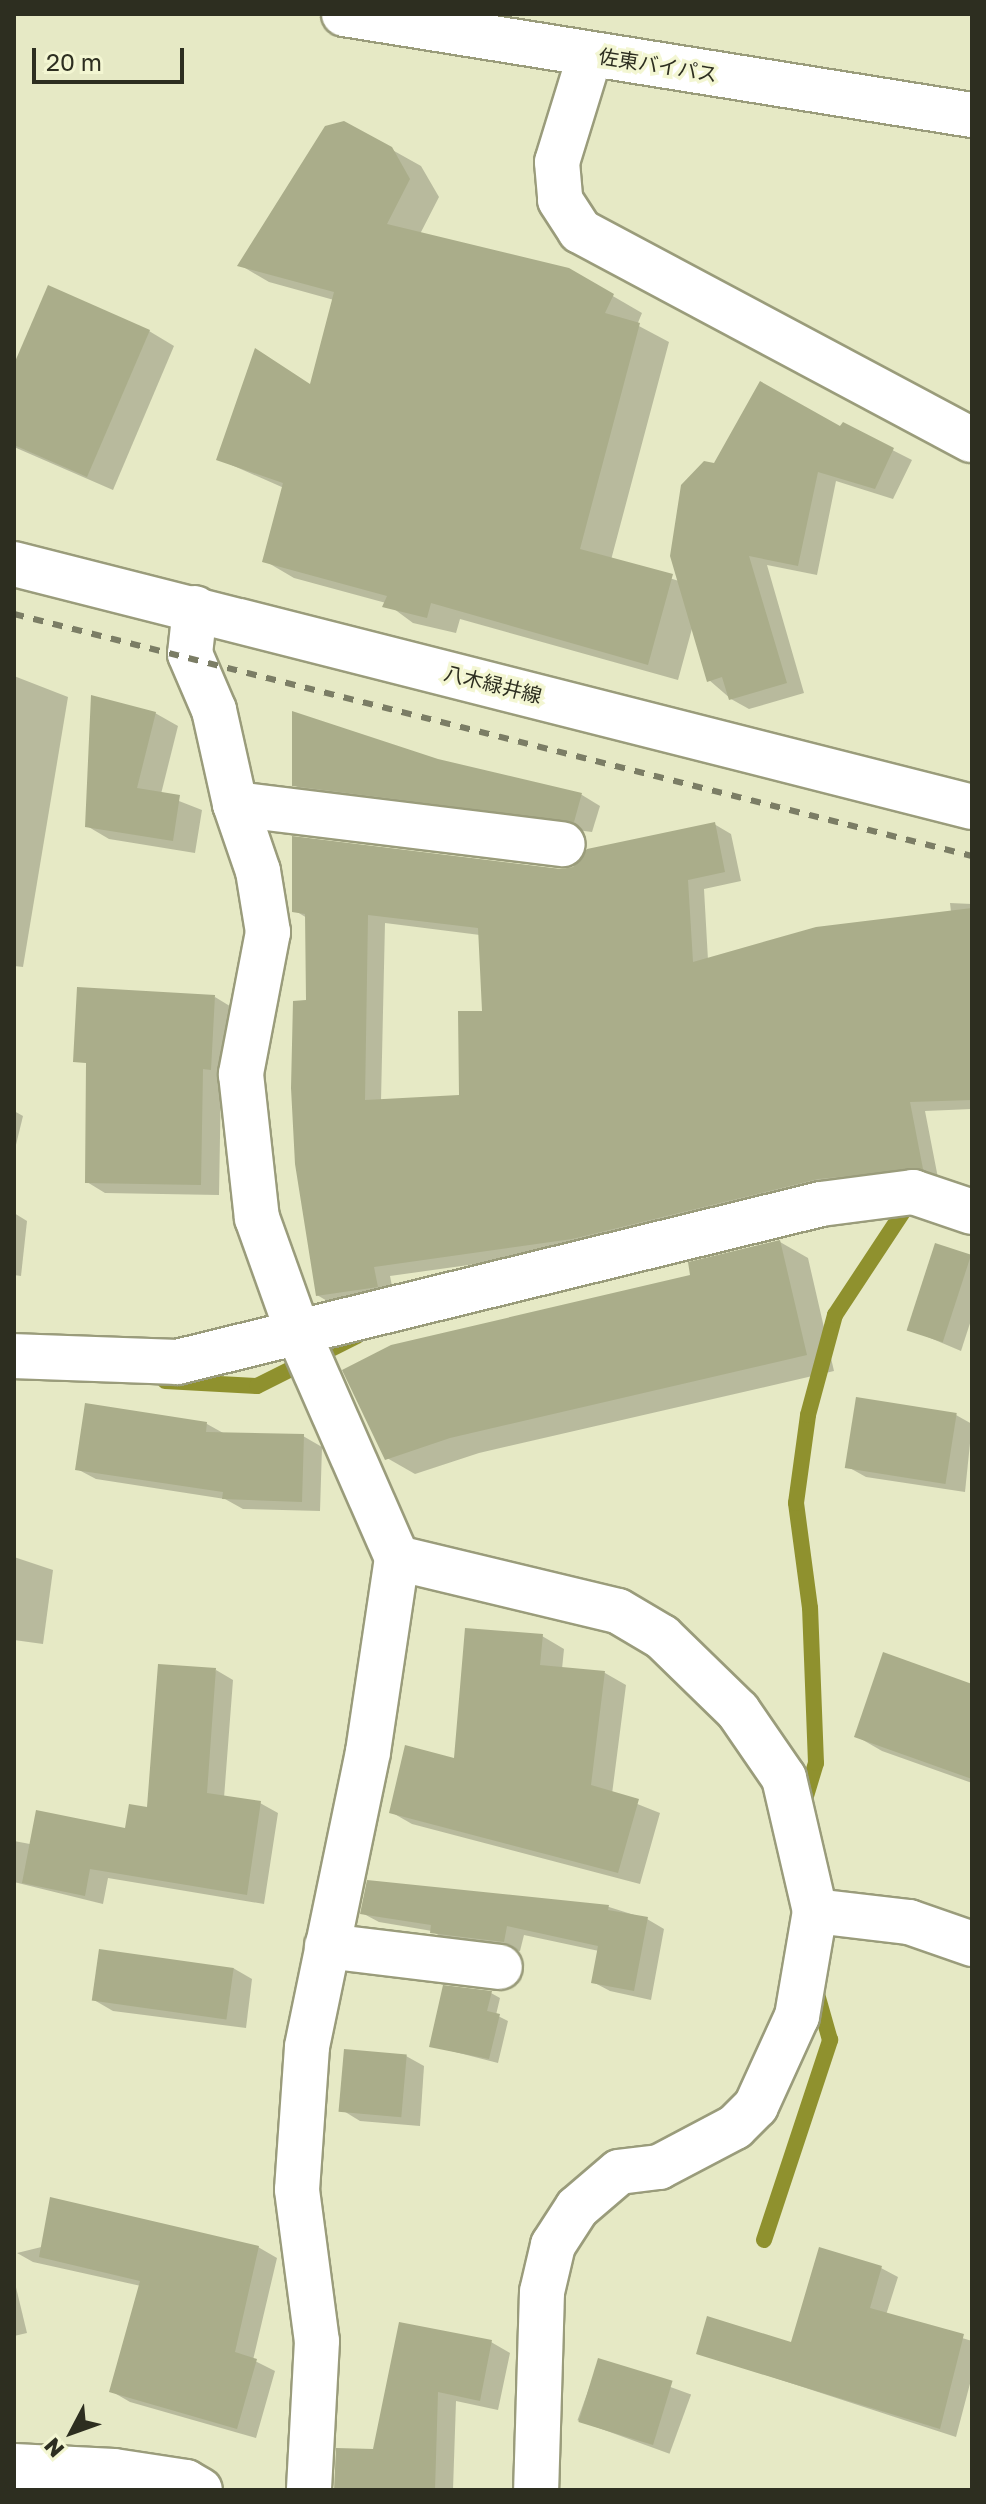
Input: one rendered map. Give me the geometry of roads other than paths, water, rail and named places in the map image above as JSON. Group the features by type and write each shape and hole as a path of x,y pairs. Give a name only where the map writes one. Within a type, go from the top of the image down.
{"main road":[{"name":"佐東バイパス","path":"344,14 972,115"},
{"path":"590,55 557,162 560,200 580,231 972,440"},
{"name":"八木緑井線","path":"14,564 972,807"},
{"path":"195,608 190,654 214,710 235,804 258,871 268,932 241,1074 257,1218 297,1330 397,1558 368,1752 307,2047 297,2190 317,2341 309,2490"},
{"path":"235,804 563,844"},
{"path":"14,1356 177,1362 297,1330 821,1204 913,1192 972,1212"},
{"path":"397,1558 618,1611 662,1637 738,1711 784,1778 815,1911 797,2016 756,2106 735,2127 659,2167 619,2172 577,2208 553,2245 542,2292 536,2490"},
{"path":"815,1911 909,1922 972,1944"},
{"path":"327,1946 500,1967"},
{"path":"14,2466 114,2471 186,2482 200,2490"}],"waterway":[{"path":"803,1806 816,1763 810,1608 796,1503 808,1415 835,1315 903,1212"},
{"path":"165,1381 257,1386 357,1336"},
{"path":"764,2240 830,2040 815,1987"}],"railway":[{"path":"14,614 972,856"}]}
